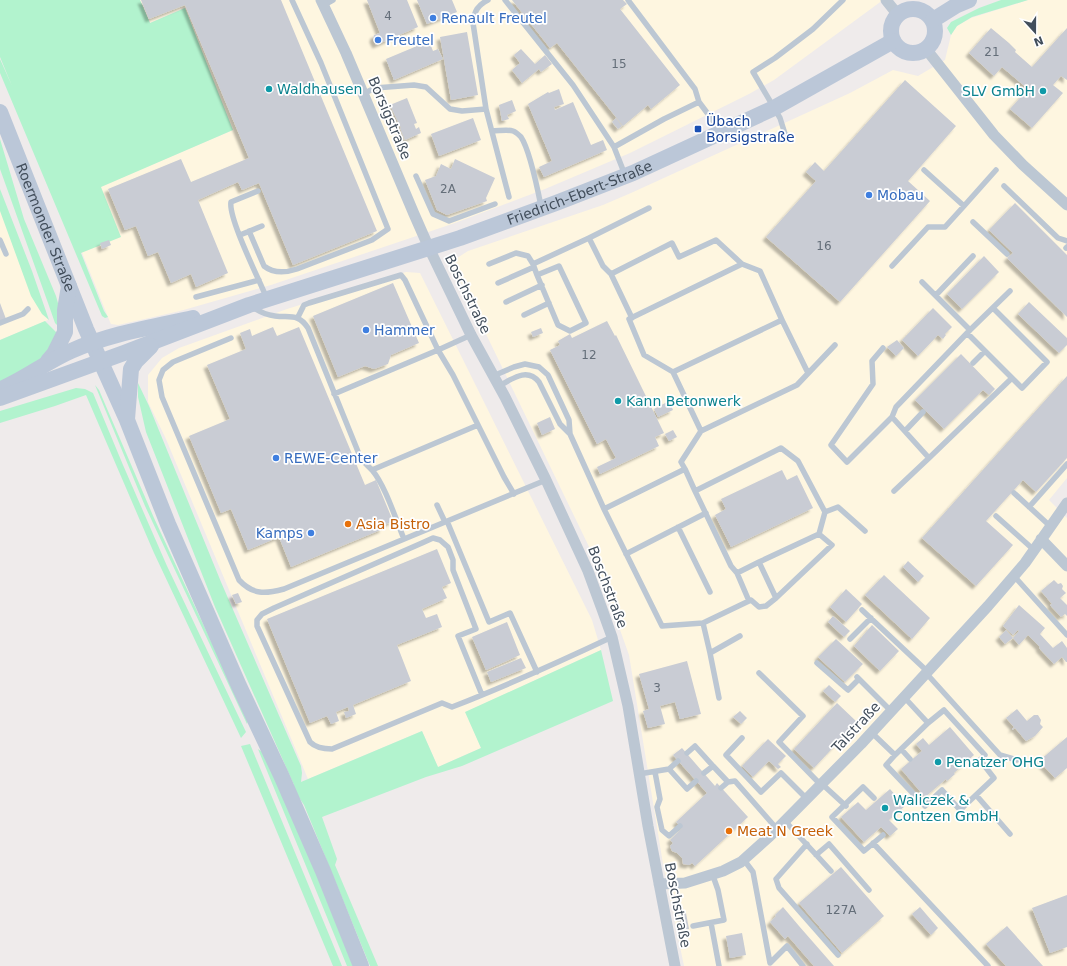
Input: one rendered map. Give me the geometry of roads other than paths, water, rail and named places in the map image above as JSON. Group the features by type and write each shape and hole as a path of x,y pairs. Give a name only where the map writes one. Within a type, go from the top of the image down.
{"main road":[{"path":"933,20 957,5 969,0"},
{"path":"916,9 926,13 933,20 935,37 926,50 917,53 910,53 897,47 893,41 891,27 893,20 906,10 916,9"},
{"name":"Friedrich-Ebert-Straße","path":"0,398 100,362 249,305 429,248 541,209 625,176 774,108 893,41"},
{"name":"Roermonder Straße","path":"0,112 92,343 127,420 168,524 239,686 324,871 362,966"},
{"path":"45,364 54,354 65,332 65,310 69,286"},
{"name":"Friedrich-Ebert-Straße","path":"0,390 45,364 92,343 118,335 249,305"},
{"path":"127,420 129,386 132,370 136,361 156,341"}],"street":[{"path":"886,0 898,15"},
{"name":"Borsigstraße","path":"326,2 363,94 429,248"},
{"path":"926,50 994,135 1023,165 1067,205"},
{"name":"Boschstraße","path":"429,248 471,335 499,386 546,480 588,571 612,637 628,706 639,774 675,966"},
{"name":"Talstraße","path":"659,884 685,884 713,876 744,860 786,822 904,697 1014,576 1025,563 1067,503"},
{"path":"1042,539 1067,566"}],"lane":[{"path":"249,232 264,266 276,272 288,272 297,270 372,240 388,229 321,63 292,0"},
{"path":"488,0 477,8 473,23 486,109 509,197"},
{"path":"505,0 573,85 614,147 625,176"},
{"path":"628,0 695,89 699,102 714,122 720,133"},
{"path":"786,137 782,124 774,108 753,72 775,58 812,29 843,0"},
{"path":"363,94 375,88 414,85 426,87 450,109 462,111 486,109"},
{"path":"614,147 664,119 699,102"},
{"path":"492,131 507,130 520,136 532,171 541,209"},
{"path":"924,170 964,206"},
{"path":"892,266 928,227 945,227 996,170"},
{"path":"416,176 433,214 449,221 495,204"},
{"path":"1004,186 1058,238 1067,241"},
{"path":"258,191 231,202 230,208 267,299"},
{"path":"498,283 649,208"},
{"path":"973,222 1007,254"},
{"path":"240,235 262,226"},
{"path":"589,238 602,266 611,274 632,318"},
{"path":"0,240 6,254"},
{"path":"611,274 672,243 679,257 716,240 742,264 760,271 808,374"},
{"path":"489,264 516,253 528,256 558,325 570,332 586,323 559,266 537,275"},
{"path":"936,295 973,256"},
{"path":"700,431 673,372 644,355 629,320 742,264"},
{"path":"298,317 304,305 401,275 405,280 438,350 453,375 514,494"},
{"path":"196,297 259,280"},
{"path":"922,282 936,295 985,350 1022,388 1047,362 993,308"},
{"path":"506,302 542,286"},
{"path":"883,348 872,361 873,384 831,445 847,462 892,417 896,407 1010,291"},
{"path":"524,315 549,303"},
{"path":"249,305 259,312 274,316 298,317 308,328 361,460 376,474 404,539"},
{"path":"0,323 23,314 28,309"},
{"path":"673,372 782,320"},
{"path":"334,394 471,335"},
{"path":"231,338 173,362 163,370 159,380 162,397 239,580 247,588 257,592 269,593 284,589 546,480"},
{"path":"749,601 737,573 731,566 681,462 700,431 797,385 836,345"},
{"path":"973,363 985,350"},
{"path":"493,376 525,364 539,367 548,375 569,420 570,434 604,509 662,626 703,623 751,600 759,607 766,606 832,545 819,534"},
{"path":"499,386 518,376 528,374 535,377 540,382 560,424 570,434"},
{"path":"894,491 1012,378"},
{"path":"905,431 923,412"},
{"path":"892,417 929,458"},
{"path":"372,470 478,425"},
{"path":"695,490 781,448 798,461 825,512 819,534 737,573"},
{"path":"1029,507 1067,464"},
{"path":"604,509 684,469"},
{"path":"1014,493 1050,526"},
{"path":"437,504 489,622 510,612 537,672"},
{"path":"825,512 838,508 864,531"},
{"path":"626,554 706,513"},
{"path":"996,516 1034,550"},
{"path":"678,527 710,592"},
{"path":"482,695 458,636 476,629 453,570 453,560 448,547 440,540 433,538 274,608 262,614 257,620 257,626 310,742 314,746 326,749 332,749 442,703 452,707 482,695 537,672 612,637"},
{"path":"759,562 776,598"},
{"path":"1014,576 1067,635"},
{"path":"862,610 926,672 1000,755 1017,760"},
{"path":"850,639 870,618"},
{"path":"703,623 719,698"},
{"path":"710,653 740,636"},
{"path":"817,663 848,690 858,678 891,710"},
{"path":"759,673 803,716 779,742 845,805"},
{"path":"904,697 928,724"},
{"path":"944,710 985,755 980,760 994,778 960,810 942,790 924,806 886,765 928,724 944,710"},
{"path":"871,732 895,755"},
{"path":"742,738 726,755 760,792 781,773 807,799"},
{"path":"687,753 695,746 728,782"},
{"path":"901,749 910,759"},
{"path":"639,774 669,769 678,761"},
{"path":"704,774 713,766"},
{"path":"669,769 687,789 696,781"},
{"path":"655,772 660,799 658,807 662,830 669,836 680,826"},
{"path":"721,788 728,782 735,781 777,830"},
{"path":"874,798 863,787 832,817 864,851 883,835"},
{"path":"976,795 1010,834"},
{"path":"786,822 831,871"},
{"path":"873,843 988,966"},
{"path":"807,844 776,879 779,888 838,955"},
{"path":"816,855 829,844 869,890"},
{"path":"744,860 753,872 770,965"},
{"path":"693,926 724,920 718,890 713,876"},
{"path":"712,923 719,966"},
{"path":"770,965 787,946 803,966"}],"place":[{"name":"Renault Freutel","path":"433,18"},
{"name":"Freutel","path":"378,40"},
{"name":"Waldhausen","path":"269,89"},
{"name":"SLV GmbH","path":"1043,91"},
{"name":"Übach Borsigstraße","path":"698,129"},
{"name":"Mobau","path":"869,195"},
{"name":"Hammer","path":"366,330"},
{"name":"Kann Betonwerk","path":"618,401"},
{"name":"REWE-Center","path":"276,458"},
{"name":"Asia Bistro","path":"348,524"},
{"name":"Kamps","path":"311,533"},
{"name":"Penatzer OHG","path":"938,762"},
{"name":"Waliczek & Contzen GmbH","path":"885,808"},
{"name":"Meat N Greek","path":"729,831"}]}
